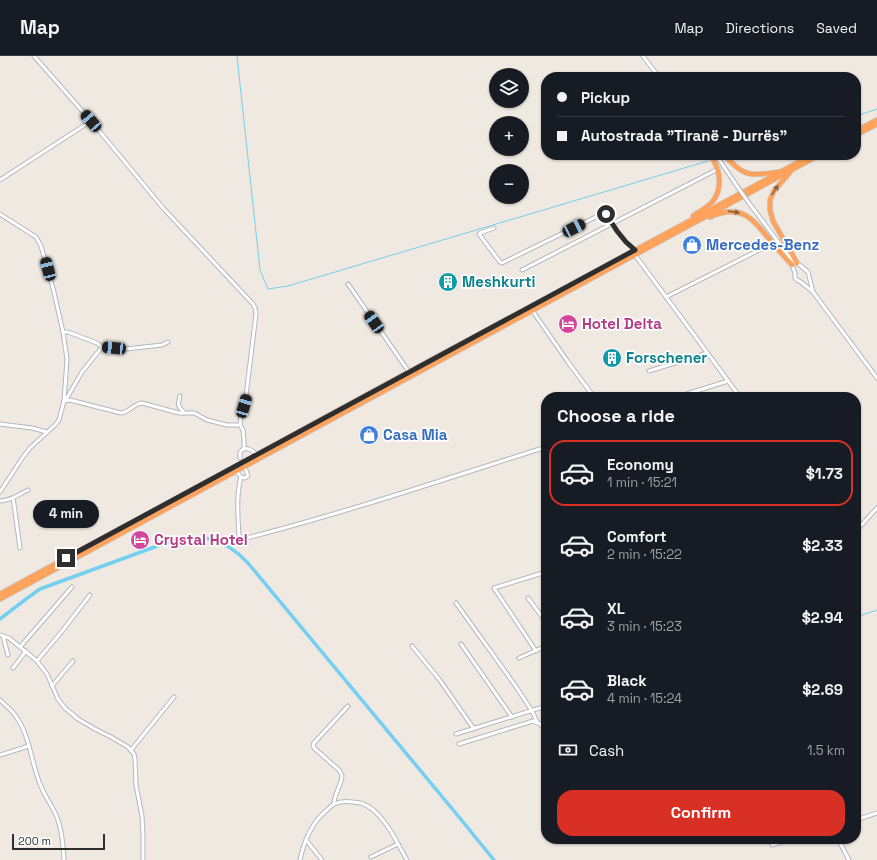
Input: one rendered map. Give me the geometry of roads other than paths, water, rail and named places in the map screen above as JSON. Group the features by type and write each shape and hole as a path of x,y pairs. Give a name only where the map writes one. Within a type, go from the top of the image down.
{"highway":[{"path":"861,128 877,120"},
{"path":"861,132 877,124"},
{"path":"682,224 707,206 715,198 719,174 713,160"},
{"path":"729,160 738,169 745,173 754,175 780,172"},
{"path":"0,599 532,310 635,253 682,224 803,160"},
{"path":"0,594 409,372 811,160"},
{"path":"792,170 774,190 771,195 770,206 773,221 797,263"},
{"path":"672,234 719,213 733,211 742,213 751,219 792,265"}],"street":[{"path":"34,56 91,121 163,208 253,304 256,314 246,396 241,415 240,425 244,440 244,449 240,452 240,458"},
{"path":"643,56 655,72"},
{"path":"0,180 91,121"},
{"path":"719,160 788,255 808,272 813,292"},
{"path":"522,270 718,169"},
{"path":"494,228 479,234 502,263 604,213 608,215 612,223 736,392"},
{"path":"0,214 32,234 39,241 54,292 63,332 67,359 64,401 59,420 55,426 30,448 0,492"},
{"path":"666,297 772,242"},
{"path":"788,255 795,273 795,278 813,292 877,378"},
{"path":"795,273 798,269 803,268"},
{"path":"801,282 804,282 809,277"},
{"path":"348,284 409,372"},
{"path":"532,310 590,392"},
{"path":"63,332 68,332 97,343 102,347 126,349 162,345 168,342"},
{"path":"64,401 82,372 102,347"},
{"path":"649,371 707,353"},
{"path":"692,392 728,380"},
{"path":"180,396 178,406 184,413"},
{"path":"64,401 70,400 121,413 126,412 137,404 142,403 179,413 194,413 207,420 227,425 240,425"},
{"path":"0,424 32,428 47,432"},
{"path":"244,449 248,448 257,455"},
{"path":"241,477 238,493 238,515 239,536 243,539 358,507 541,449"},
{"path":"236,471 243,478 247,477 248,474 246,470"},
{"path":"0,501 13,499 17,495 28,490"},
{"path":"13,499 20,548"},
{"path":"861,526 877,508"},
{"path":"536,650 494,588 541,574"},
{"path":"20,647 72,587"},
{"path":"37,661 64,630 90,595"},
{"path":"528,598 541,615"},
{"path":"456,603 517,688 532,711 537,722 541,725"},
{"path":"2,636 26,651 37,661 47,674 58,699 65,708 78,719 128,747 134,754 136,785 142,816 143,860"},
{"path":"2,636 8,656"},
{"path":"461,644 512,717"},
{"path":"412,646 439,679 474,728"},
{"path":"519,658 541,648"},
{"path":"13,668 26,651"},
{"path":"52,686 73,662"},
{"path":"131,750 174,697"},
{"path":"0,700 17,717 25,731 40,786 58,820 61,830 64,860"},
{"path":"334,804 337,790 343,777 342,773 314,748 313,744 348,706"},
{"path":"456,734 541,708"},
{"path":"459,744 530,721 537,722"},
{"path":"0,755 29,746"},
{"path":"300,860 310,829 314,823 334,804 346,801 361,803 372,809 382,820 407,860"},
{"path":"861,818 877,813"},
{"path":"306,840 322,860"},
{"path":"372,857 398,844"},
{"path":"841,844 849,860"}],"waterway":[{"path":"237,56 260,270 268,289 288,286 708,161"},
{"path":"861,114 877,109"},
{"path":"0,619 40,589 171,541 204,538 222,543 231,548 248,563 494,860"},
{"path":"861,615 877,610"}],"place":[{"name":"Mercedes-Benz","path":"692,245"},
{"name":"Meshkurti","path":"448,282"},
{"name":"Hotel Delta","path":"568,324"},
{"name":"Forschener","path":"612,358"},
{"name":"Casa Mia","path":"369,435"},
{"name":"Crystal Hotel","path":"140,540"}]}
